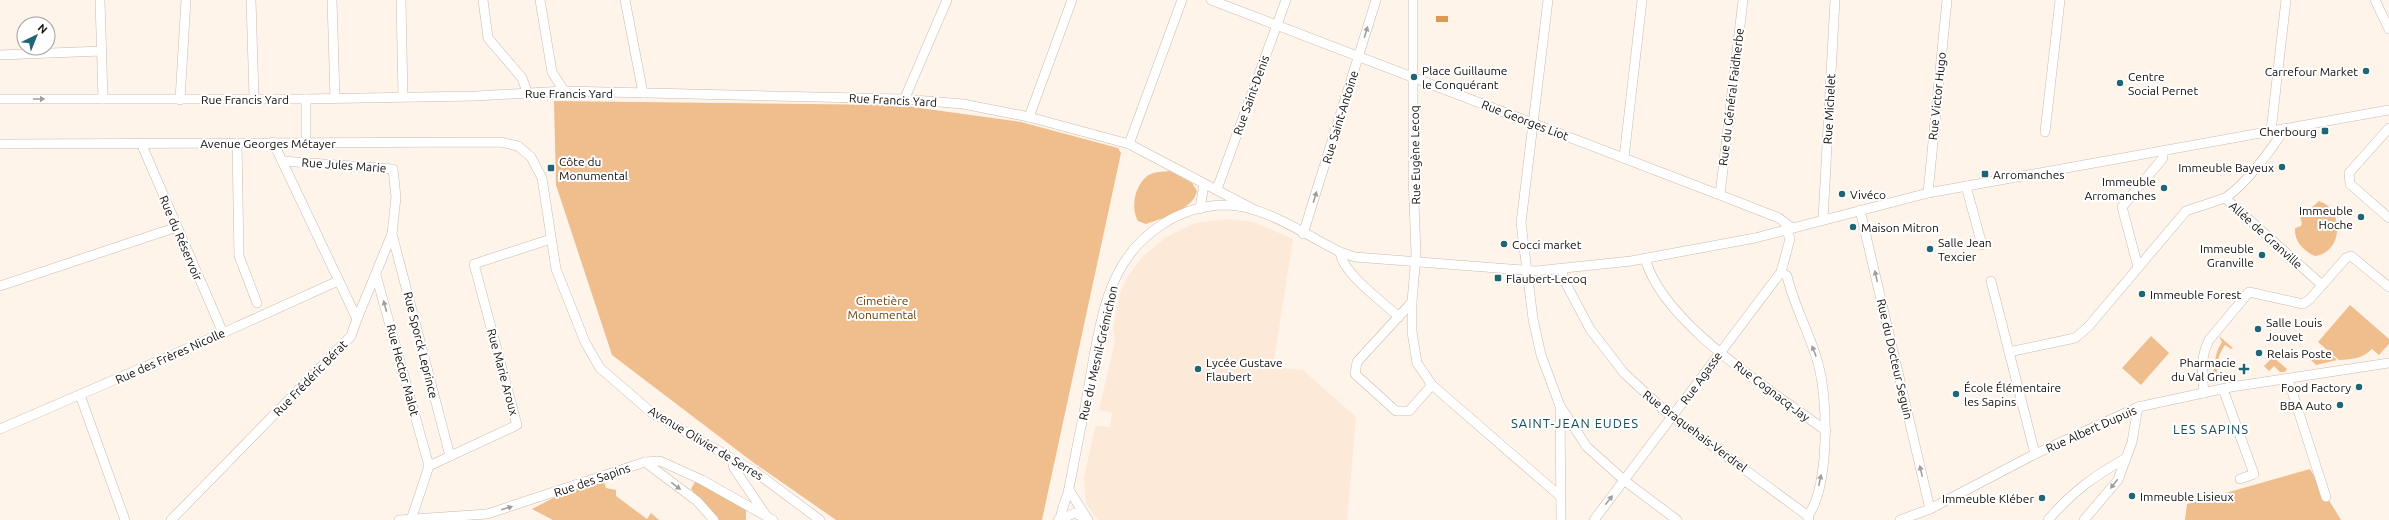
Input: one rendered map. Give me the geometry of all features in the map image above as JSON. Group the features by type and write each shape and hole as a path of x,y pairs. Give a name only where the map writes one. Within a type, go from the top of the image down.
{"street":[{"path":"100,0 103,99"},
{"path":"180,100 186,0"},
{"path":"252,0 254,98"},
{"path":"332,0 334,98"},
{"path":"400,0 403,97"},
{"path":"483,0 488,38 522,78 527,92"},
{"path":"540,0 552,72 564,91"},
{"path":"625,0 643,93"},
{"path":"904,100 947,0"},
{"path":"1029,117 1072,0"},
{"path":"1131,144 1182,0"},
{"name":"Rue Georges Liot","path":"1211,0 1720,194 1779,218 1789,228"},
{"name":"Rue Saint-Denis","path":"1219,190 1286,0"},
{"name":"Rue Saint-Antoine","path":"1303,234 1376,0"},
{"name":"Rue Eugène Lecoq","path":"1413,0 1415,262 1412,302 1412,332 1417,363 1432,385 1560,496"},
{"path":"1548,0 1520,223 1532,319 1541,355 1560,406 1587,447 1625,481 1677,520"},
{"path":"1624,158 1642,0"},
{"name":"Rue du Général Faidherbe","path":"1720,194 1743,0"},
{"name":"Rue Michelet","path":"1823,219 1835,0"},
{"name":"Rue Victor Hugo","path":"1928,193 1947,0"},
{"path":"2045,132 2060,0"},
{"path":"2272,130 2286,0"},
{"path":"2375,0 2389,29"},
{"path":"0,55 102,51"},
{"name":"Rue Francis Yard","path":"0,100 306,99 564,91 904,100 963,104 1029,117 1131,144 1255,210"},
{"path":"306,99 306,142"},
{"path":"1255,210 1340,252 1355,257 1536,271 1562,269 1645,258 1755,238 1823,219 1928,193 2389,110"},
{"path":"2225,198 2234,191 2272,147 2285,128"},
{"path":"2389,128 2348,173 2350,184 2389,218"},
{"path":"237,142 239,256 257,304"},
{"path":"273,142 357,320"},
{"name":"Avenue Georges Métayer","path":"0,144 500,142 518,146 531,157"},
{"name":"Rue du Réservoir","path":"141,143 223,333"},
{"path":"2138,267 2122,207 2163,158 2163,151"},
{"name":"Avenue Olivier de Serres","path":"531,157 542,178 556,269 564,293 585,342 600,368 652,413 789,495 820,520"},
{"name":"Rue Jules Marie","path":"282,161 393,169 396,197 392,234 357,320"},
{"path":"1200,209 1204,184"},
{"path":"1966,186 1982,245"},
{"path":"1219,190 1224,206"},
{"name":"Allée de Granville","path":"2009,352 2075,338 2088,327 2186,211 2225,198 2322,285"},
{"name":"Rue du Mesnil-Grémichon","path":"1060,520 1069,490 1109,293 1117,275 1136,247 1156,228 1175,216 1200,209 1224,206 1255,210"},
{"name":"Rue du Docteur Seguin","path":"1860,210 1930,509"},
{"path":"0,286 177,227"},
{"name":"Rue Agasse","path":"1594,520 1625,481 1781,272 1790,239 1789,228"},
{"name":"Rue Sporck Leprince","path":"392,234 450,456"},
{"name":"Rue Marie Aroux","path":"429,466 517,425 474,264 551,239"},
{"path":"1340,252 1341,260 1352,274 1399,316"},
{"path":"2204,393 2201,367 2205,349 2209,340 2249,292 2303,304 2310,299 2346,258 2351,256 2389,287"},
{"name":"Rue Cognacq-Jay","path":"1645,258 1657,284 1673,307 1693,330 1826,431"},
{"name":"Rue Braquehais-Verdrel","path":"1562,269 1564,280 1576,304 1605,351 1645,394 1673,417 1809,518"},
{"path":"1781,272 1787,276 1818,363 1826,431 1822,468 1814,508 1809,518"},
{"name":"Rue Hector Malot","path":"376,275 429,466"},
{"name":"Rue des Frères Nicolle","path":"0,428 223,333 338,281"},
{"path":"1991,281 2035,454"},
{"path":"1412,302 1357,362 1355,374 1396,411 1409,411 1432,385"},
{"name":"Rue Frédéric Bérat","path":"171,520 351,336 357,320"},
{"name":"Rue Albert Dupuis","path":"1900,520 1930,509 2035,454 2138,407 2223,389 2389,363"},
{"path":"2288,379 2326,497"},
{"path":"2223,389 2254,474 2240,479"},
{"path":"80,395 125,520"},
{"path":"1560,406 1561,520"},
{"path":"2084,520 2118,480 2132,442 2138,407"},
{"path":"2048,520 2068,497 2097,474 2126,458"},
{"path":"732,460 734,468 769,519"},
{"name":"Rue des Sapins","path":"399,520 486,514 645,462 660,461 702,480 769,519"},
{"path":"645,462 697,502 714,520"},
{"path":"411,520 429,466"},
{"path":"1069,490 1088,520"},
{"path":"1060,520 1075,513 1088,520"}],"shaded area":[{"path":"1436,16 1448,16 1448,22 1436,22"},
{"name":"Lycée Gustave Flaubert","path":"1227,219 1254,222 1293,239 1273,367 1303,370 1356,417 1347,520 1098,520 1086,504 1084,478 1095,426 1110,427 1112,413 1099,410 1115,341 1113,330 1120,293 1128,276 1142,257 1166,237 1195,223"}],"green space":[{"name":"Cimetière Monumental","path":"554,101 898,105 1021,122 1118,148 1121,153 1042,520 836,520 754,463 612,355 556,185"},
{"path":"1170,171 1192,183 1197,191 1194,198 1184,208 1169,216 1146,224 1138,221 1134,204 1136,192 1142,182 1146,177 1152,174"},
{"path":"2319,201 2327,206 2333,213 2337,221 2337,230 2331,247 2324,253 2315,256 2300,245 2296,237 2295,228 2301,226 2302,223 2300,218"},
{"path":"2350,305 2389,339 2389,344 2379,355 2372,349 2361,357 2339,360 2318,342"},
{"path":"2151,336 2169,353 2141,385 2122,368"},
{"path":"2219,336 2233,348 2231,349 2225,345 2219,356 2217,376 2221,380 2210,381 2213,374 2215,359 2222,342"},
{"path":"2324,349 2337,360 2316,365 2311,360"},
{"path":"2273,357 2287,369 2285,372 2280,372 2274,366 2269,371 2264,366"},
{"path":"2310,469 2341,520 2185,520 2187,504"},
{"path":"696,480 746,510 746,520 718,520 691,489"},
{"path":"604,482 606,488 616,490 616,496 647,519 651,513 659,520 553,520 532,509 565,492"}],"place":[{"name":"Carrefour Market","path":"2366,71"},
{"name":"Place Guillaume le Conquérant","path":"1414,77"},
{"name":"Centre Social Pernet","path":"2120,83"},
{"name":"Cherbourg","path":"2325,131"},
{"name":"Immeuble Bayeux","path":"2282,167"},
{"name":"Côte du Monumental","path":"551,168"},
{"name":"Arromanches","path":"1985,174"},
{"name":"Immeuble Arromanches","path":"2164,188"},
{"name":"Vivéco","path":"1842,194"},
{"name":"Immeuble Hoche","path":"2361,217"},
{"name":"Maison Mitron","path":"1853,227"},
{"name":"Cocci market","path":"1504,244"},
{"name":"Salle Jean Texcier","path":"1930,249"},
{"name":"Immeuble Granville","path":"2262,255"},
{"name":"Flaubert-Lecoq","path":"1498,278"},
{"name":"Immeuble Forest","path":"2142,294"},
{"name":"Salle Louis Jouvet","path":"2258,329"},
{"name":"Relais Poste","path":"2259,353"},
{"name":"Lycée Gustave Flaubert","path":"1198,369"},
{"name":"Pharmacie du Val Grieu","path":"2244,369"},
{"name":"Food Factory","path":"2359,387"},
{"name":"École Élémentaire les Sapins","path":"1956,394"},
{"name":"BBA Auto","path":"2340,405"},
{"name":"Immeuble Lisieux","path":"2132,496"},
{"name":"Immeuble Kléber","path":"2042,498"}],"district":[{"name":"SAINT-JEAN EUDES","path":"1575,423"},
{"name":"LES SAPINS","path":"2211,429"}]}
